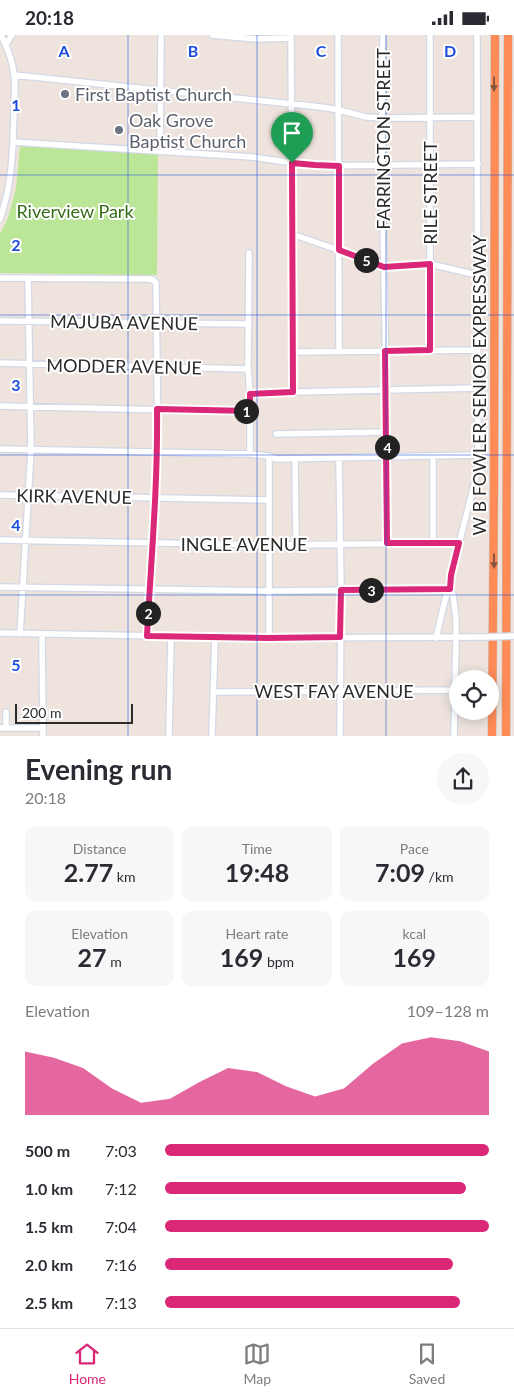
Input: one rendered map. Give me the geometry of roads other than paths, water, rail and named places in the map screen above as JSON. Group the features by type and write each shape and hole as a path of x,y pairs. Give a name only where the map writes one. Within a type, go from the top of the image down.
{"highway":[{"name":"W B FOWLER SENIOR EXPRESSWAY","path":"492,735 495,35"},
{"name":"W B FOWLER SENIOR EXPRESSWAY","path":"506,735 508,35"}],"street":[{"path":"0,219 10,182 13,142 14,75 6,44 1,35"},
{"path":"6,44 12,35"},
{"path":"160,151 161,35"},
{"path":"212,35 256,39 291,37 293,392"},
{"path":"338,35 338,351"},
{"name":"FARRINGTON STREET","path":"383,35 382,166 387,543"},
{"name":"RILE STREET","path":"430,35 430,350"},
{"path":"436,638 446,596 450,589 451,575 476,476 478,455 477,35"},
{"path":"14,75 339,109 366,117 477,117"},
{"path":"13,142 252,157 315,165 478,164"},
{"path":"292,234 384,267 430,264 478,275"},
{"path":"248,253 250,454"},
{"path":"0,278 149,279 155,281 158,452 147,636"},
{"path":"20,634 31,450 28,278"},
{"name":"MAJUBA AVENUE","path":"0,321 248,324"},
{"path":"293,352 477,349"},
{"name":"MODDER AVENUE","path":"0,363 248,369"},
{"path":"250,394 478,388"},
{"path":"0,406 250,411"},
{"path":"276,434 387,432"},
{"path":"0,449 250,454 269,456 276,459 478,455"},
{"path":"268,638 269,456"},
{"path":"433,456 433,543"},
{"path":"339,458 341,590 340,735"},
{"path":"295,459 296,544"},
{"name":"KIRK AVENUE","path":"0,495 269,500"},
{"name":"INGLE AVENUE","path":"0,541 269,545 459,543"},
{"path":"0,587 269,591 450,589"},
{"path":"450,589 453,595 456,619 455,670"},
{"path":"0,633 268,638 514,637"},
{"path":"42,634 42,735"},
{"path":"169,735 171,637"},
{"path":"212,735 215,637"},
{"name":"WEST FAY AVENUE","path":"214,692 449,690"},
{"path":"6,711 3,728 42,728"},
{"path":"454,720 454,735"}],"place":[{"name":"First Baptist Church","path":"65,94"},
{"name":"Oak Grove Baptist Church","path":"119,130"}],"park label":[{"name":"Riverview Park","path":"75,211"}]}
